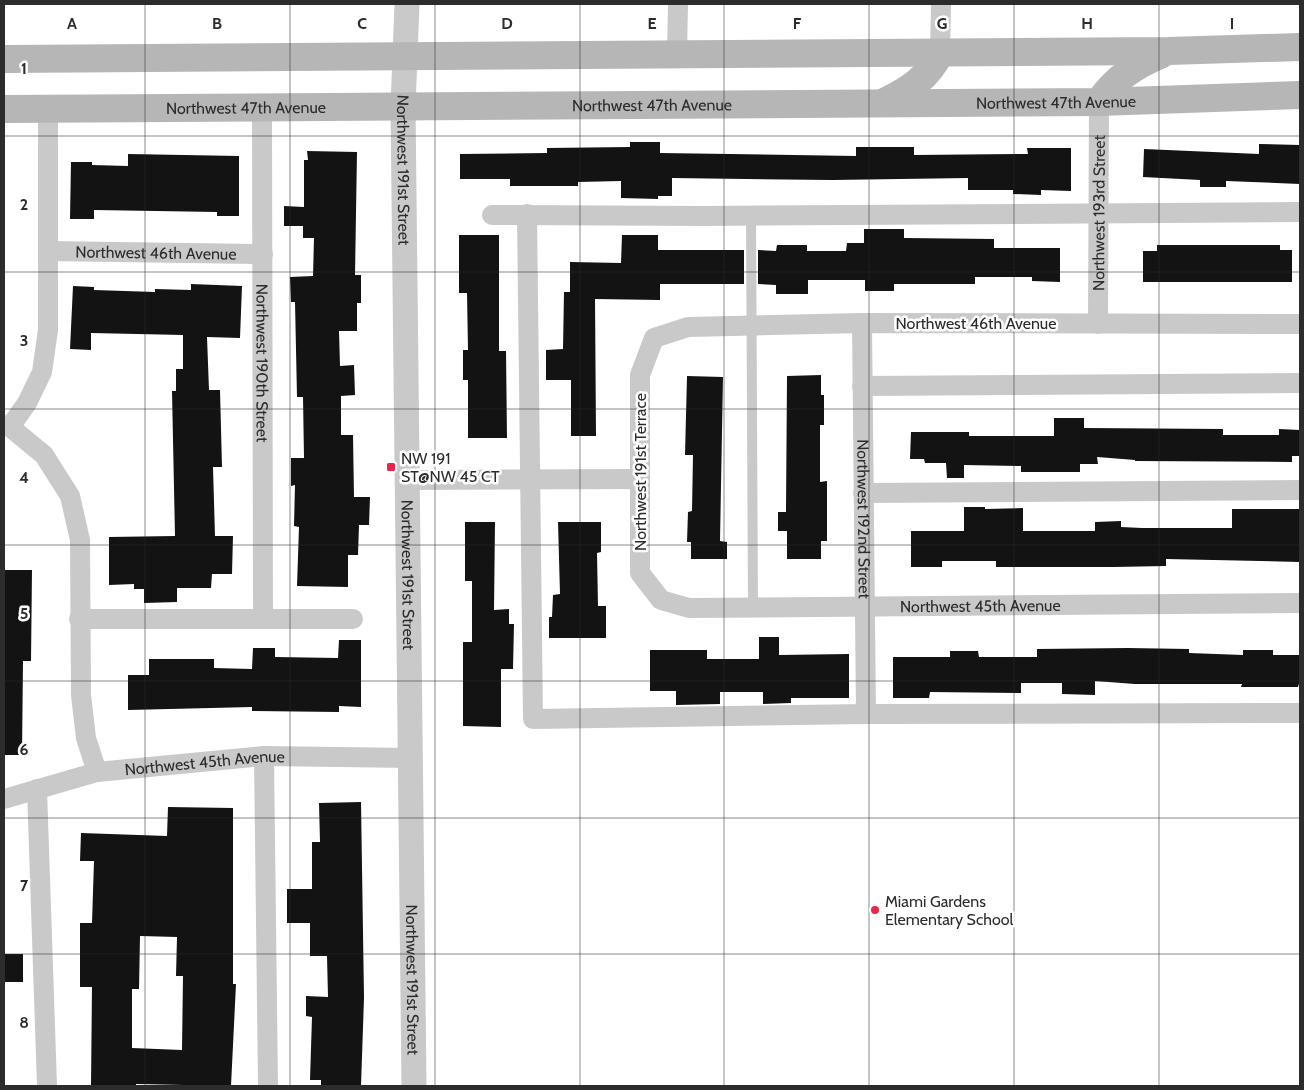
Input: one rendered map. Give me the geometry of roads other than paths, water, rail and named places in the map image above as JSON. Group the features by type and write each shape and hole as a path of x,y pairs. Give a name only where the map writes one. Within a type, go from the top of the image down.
{"main road":[{"path":"4,59 940,54 1300,47"},
{"path":"1099,102 1108,87 1123,74 1140,63 1168,51"},
{"path":"881,104 905,92 922,80 933,68 940,54"},
{"name":"Northwest 47th Avenue","path":"4,109 1099,102 1300,95"}],"street":[{"name":"Northwest 191st Street","path":"407,4 404,106 414,1086"},
{"path":"677,54 678,4"},
{"path":"940,54 941,4"},
{"name":"Northwest 193rd Street","path":"1098,324 1099,102"},
{"name":"Northwest 190th Street","path":"262,108 263,619"},
{"path":"48,109 48,330 42,372 27,403 7,426 44,455 70,496 80,540 79,619 81,695 86,738 97,772"},
{"path":"492,214 751,216 1300,212"},
{"path":"527,214 533,719 866,714 1300,713"},
{"name":"Northwest 46th Avenue","path":"48,251 263,254"},
{"name":"Northwest 46th Avenue","path":"654,338 688,326 862,323 1300,324"},
{"name":"Northwest 192nd Street","path":"862,323 866,714"},
{"name":"Northwest 191st Terrace","path":"654,338 640,375 640,573 661,600"},
{"path":"862,386 1300,383"},
{"path":"407,480 640,479"},
{"path":"864,493 1300,490"},
{"name":"Northwest 45th Avenue","path":"661,600 689,608 1300,603"},
{"path":"79,619 353,619"},
{"path":"264,756 268,1086"},
{"name":"Northwest 45th Avenue","path":"4,799 97,772 264,756 410,758"},
{"path":"37,789 47,1086"}],"lane":[{"path":"751,216 753,608"}],"place":[{"name":"NW 191 ST@NW 45 CT","path":"391,467"},
{"name":"Miami Gardens Elementary School","path":"875,910"}]}
